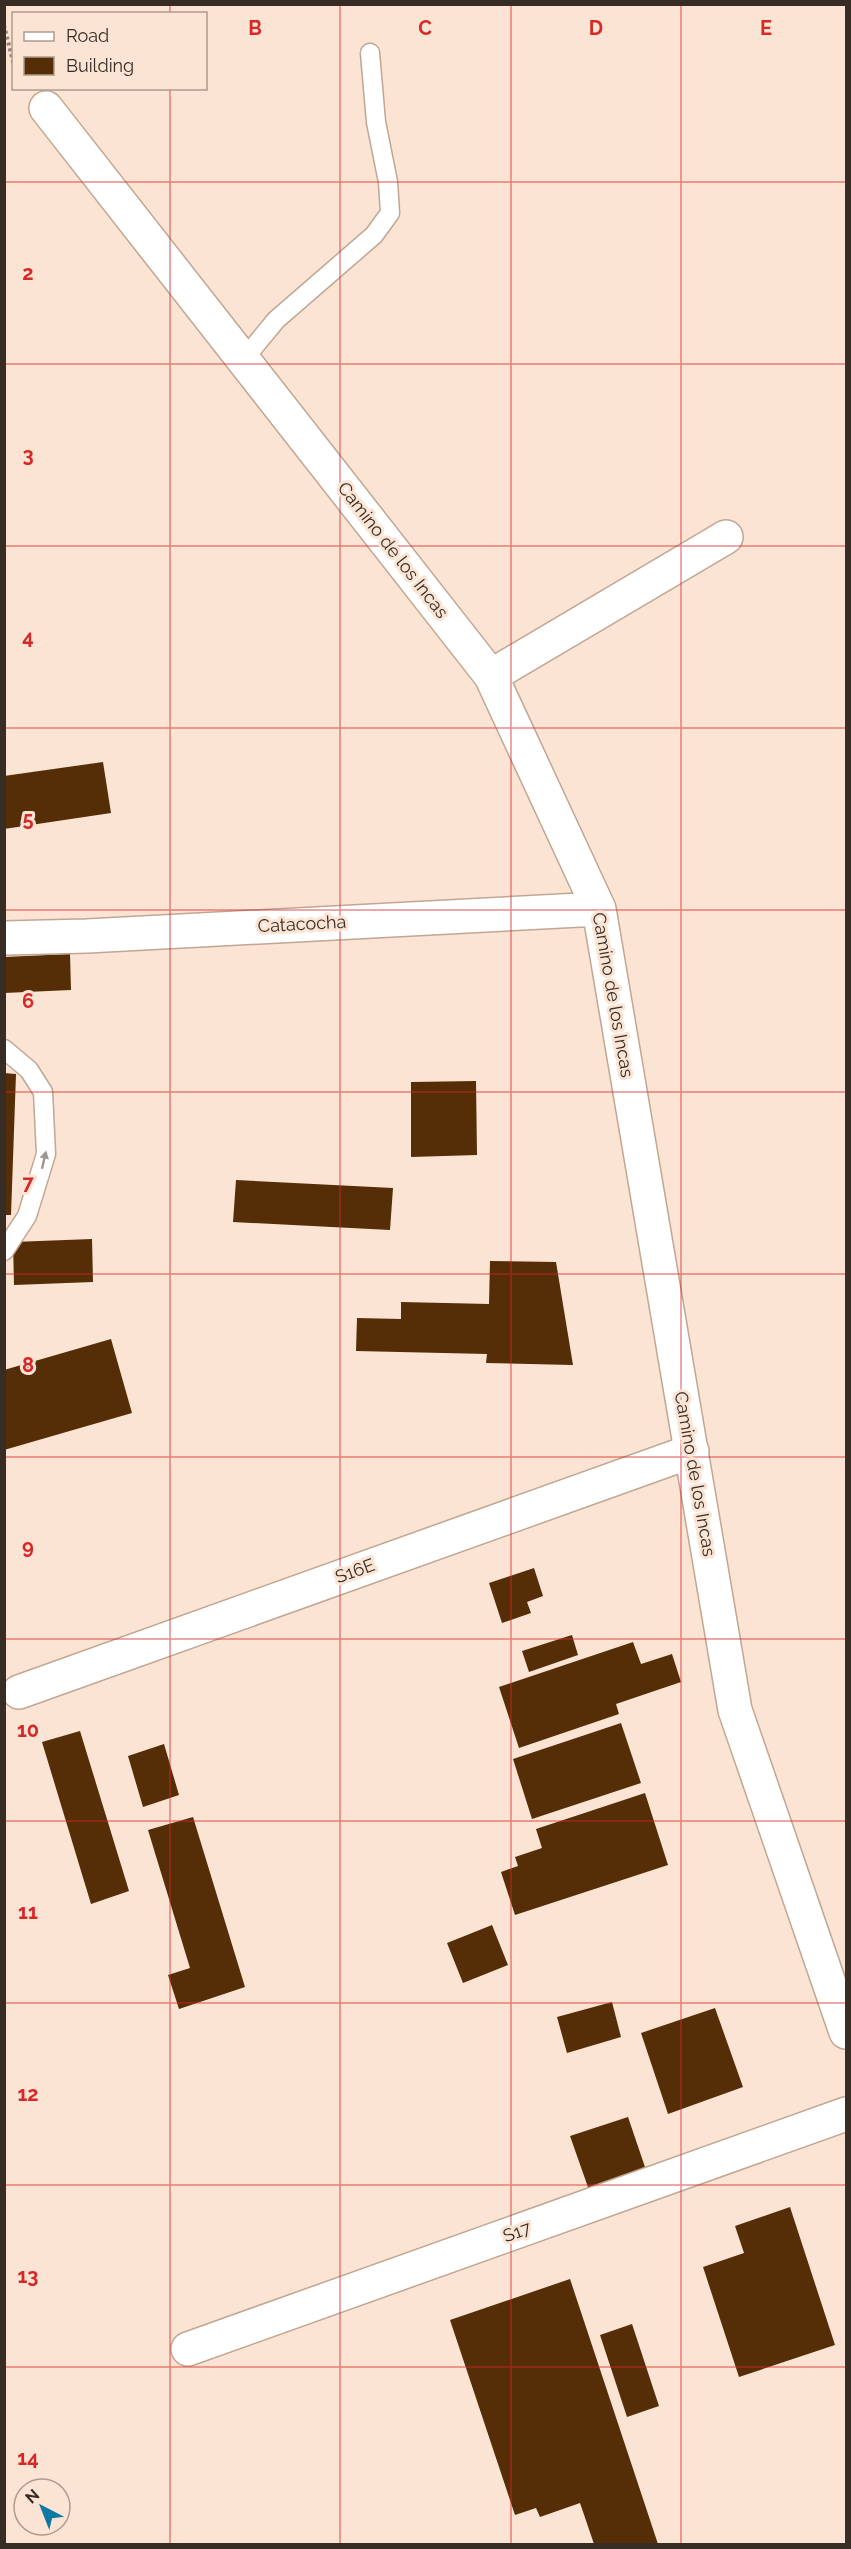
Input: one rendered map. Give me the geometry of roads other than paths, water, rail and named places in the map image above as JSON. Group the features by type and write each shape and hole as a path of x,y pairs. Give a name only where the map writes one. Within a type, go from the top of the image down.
{"street":[{"name":"Camino de los Incas","path":"46,108 491,676 599,909 735,1710 846,2032"},
{"path":"491,676 726,537"},
{"name":"Catacocha","path":"4,938 87,936 599,909"},
{"name":"S16E","path":"19,1692 692,1451"},
{"name":"S17","path":"188,2349 846,2114"}],"lane":[{"path":"244,359 276,320 374,235 390,213 388,182 376,122 370,53"},
{"path":"4,1049 28,1070 43,1092 46,1154 27,1216 4,1251"}]}
